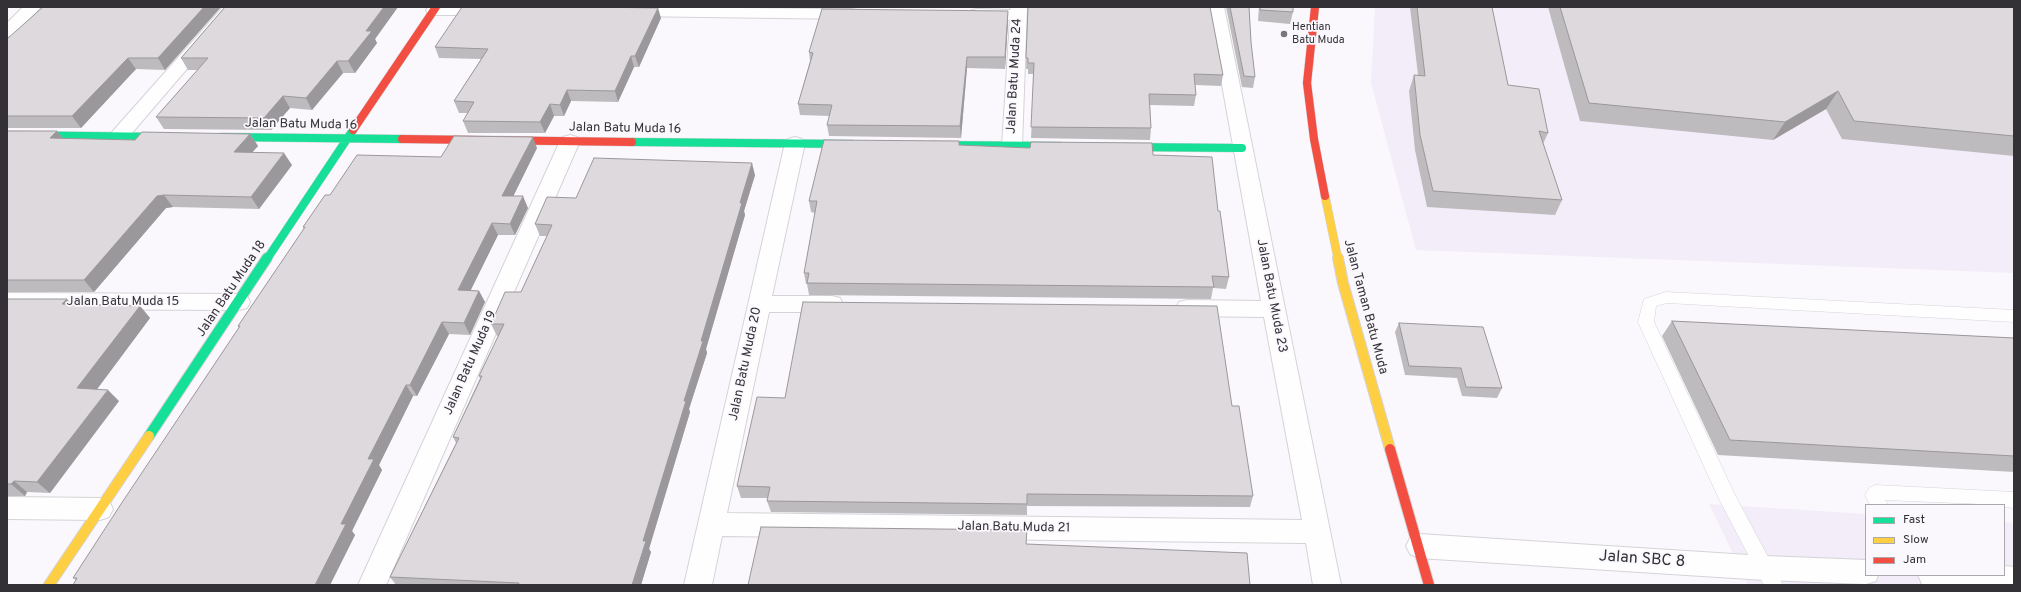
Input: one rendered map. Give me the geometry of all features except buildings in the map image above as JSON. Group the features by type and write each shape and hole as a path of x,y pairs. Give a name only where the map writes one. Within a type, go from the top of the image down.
{"street":[{"path":"7,32 33,7"},
{"path":"119,136 232,7"},
{"name":"Jalan Batu Muda 23","path":"1216,7 1327,585"},
{"name":"Jalan Taman Batu Muda","path":"1315,7 1306,83 1314,139 1343,283 1429,585"},
{"path":"435,8 504,10"},
{"name":"Jalan Batu Muda 18","path":"49,585 435,8"},
{"path":"611,11 635,9 819,10 864,14"},
{"path":"964,14 1019,11"},
{"name":"Jalan Batu Muda 24","path":"1012,146 1019,11"},
{"path":"7,135 174,137"},
{"name":"Jalan Batu Muda 16","path":"214,137 864,144"},
{"name":"Jalan Batu Muda 19","path":"372,585 570,141"},
{"name":"Jalan Batu Muda 20","path":"698,585 794,143"},
{"path":"919,145 1068,146"},
{"path":"1115,147 1242,148"},
{"name":"Jalan Batu Muda 15","path":"7,301 239,302"},
{"path":"759,304 854,305"},
{"path":"1163,308 1274,309"},
{"path":"7,508 100,509"},
{"name":"Jalan Batu Muda 21","path":"711,524 1318,532"},
{"name":"Jalan SBC 8","path":"1419,546 1770,576 1865,572"},
{"path":"1952,576 2014,579"}],"lane":[{"path":"1770,576 1728,498 1646,322 1649,303 1666,297 2014,316"},
{"path":"1878,504 1874,495 1876,492 2014,500"}],"shaded area":[{"path":"1375,7 2014,7 2014,273 1416,250 1371,83"},
{"path":"1709,504 1865,514 1865,576 2005,576 2005,522 2014,523 2014,585 1748,585"}],"traffic: fast":[{"path":"149,436 353,130"},
{"path":"7,135 168,137"},
{"path":"222,137 402,139"},
{"path":"632,142 852,144"},
{"path":"930,145 1060,146"},
{"path":"1122,147 1242,148"}],"traffic: slow":[{"path":"1325,196 1343,283 1390,449"},
{"path":"49,585 149,436"}],"traffic: jam":[{"path":"353,130 436,7"},
{"path":"1315,7 1307,83 1314,139 1325,196"},
{"path":"402,139 632,142"},
{"path":"1390,449 1429,585"}],"place":[{"name":"Hentian Batu Muda","path":"1284,34"}]}
